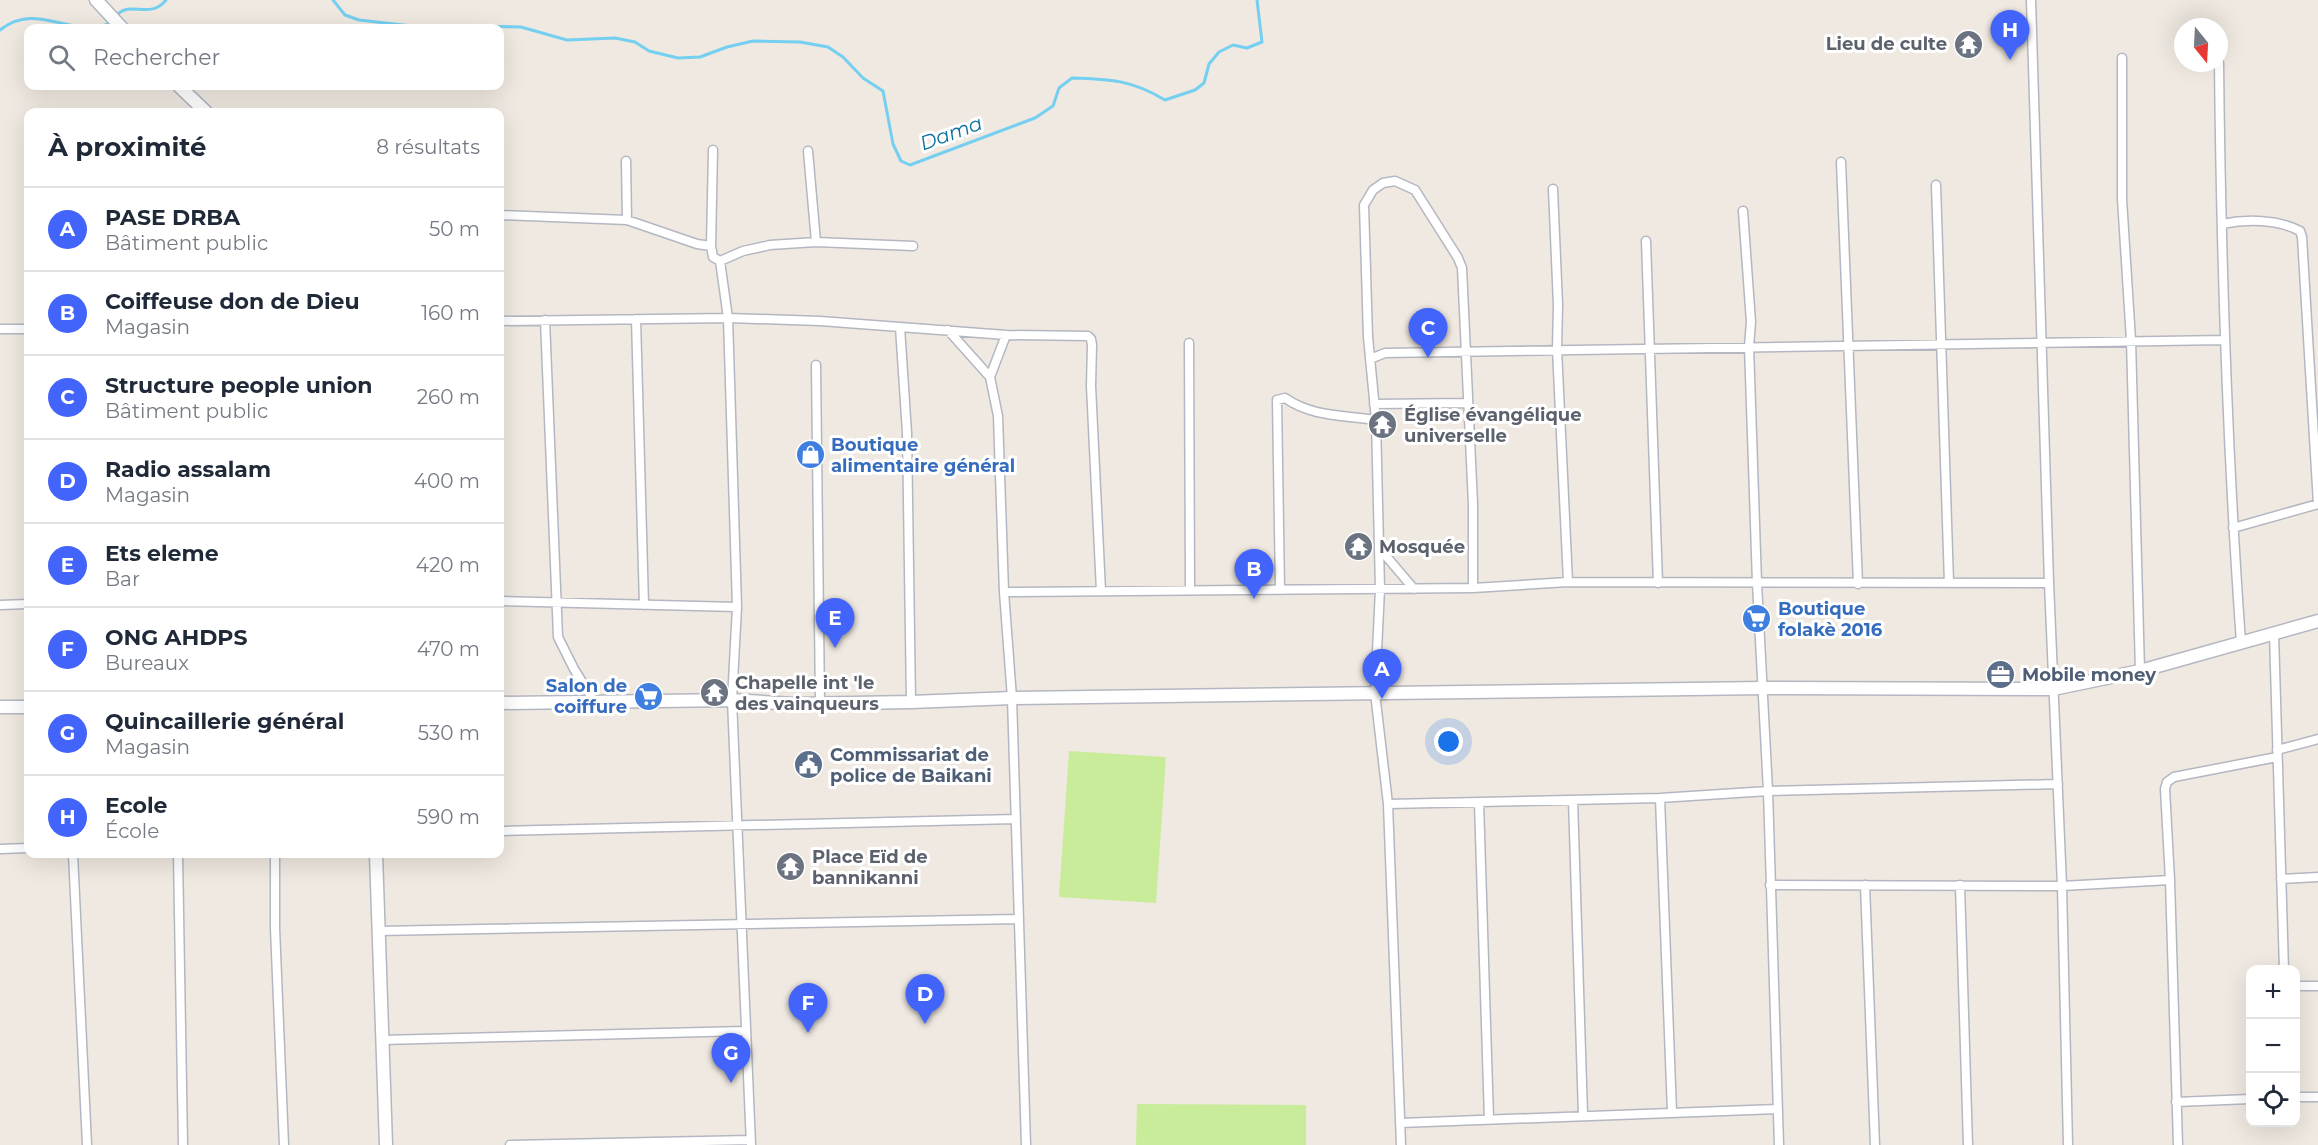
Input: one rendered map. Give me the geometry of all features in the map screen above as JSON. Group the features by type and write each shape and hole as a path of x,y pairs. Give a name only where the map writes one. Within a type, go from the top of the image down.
{"street":[{"path":"96,0 118,24"},
{"path":"2031,0 2049,583 2062,886 2068,1145"},
{"path":"2122,58 2122,199 2132,340 2140,671"},
{"path":"2219,72 2224,340 2241,642"},
{"path":"183,90 202,108"},
{"path":"713,150 711,246 713,257 720,261"},
{"path":"808,151 816,242"},
{"path":"626,161 627,220"},
{"path":"1841,162 1858,584"},
{"path":"1401,1145 1388,804 1375,693 1380,589 1376,420 1368,337 1364,205 1372,190 1383,183 1395,181 1415,189 1462,268 1473,504 1473,588"},
{"path":"1936,186 1949,583"},
{"path":"1553,189 1558,304 1557,349 1568,582"},
{"path":"1743,211 1751,322 1749,346 1768,791 1779,1145"},
{"path":"504,215 627,220 698,244 711,246"},
{"path":"2222,224 2272,222 2300,231 2318,504 2233,528"},
{"path":"1646,241 1658,583"},
{"path":"720,261 742,251 770,245 816,242 913,246"},
{"path":"510,1145 751,1143 732,700 737,607 728,318 720,261"},
{"path":"504,321 728,318 820,321 1006,335 1088,336 1091,339 1101,591"},
{"path":"636,319 644,605"},
{"path":"545,320 558,637 573,669 594,701"},
{"path":"900,327 907,433 911,702"},
{"path":"0,329 24,328"},
{"path":"948,330 990,377 998,416 1004,592 1012,698 1026,1145"},
{"path":"990,377 1006,335"},
{"path":"1370,359 1384,352 2224,340"},
{"path":"1189,343 1190,590"},
{"path":"816,365 820,704"},
{"path":"1280,590 1277,400 1285,398 1298,407 1317,413 1376,420"},
{"path":"1374,404 1467,403"},
{"path":"1379,549 1413,589"},
{"path":"1004,592 1473,588 1568,582 2049,583"},
{"path":"504,601 737,607"},
{"path":"0,605 24,604"},
{"path":"504,703 732,700 820,704 1012,698 1764,688 2054,689 2140,671 2318,621"},
{"path":"2274,633 2284,965"},
{"path":"0,708 24,707"},
{"path":"2178,1145 2165,789 2167,782 2174,777 2277,754 2318,739"},
{"path":"1388,804 1660,798 1768,791 2058,784"},
{"path":"1660,798 1672,1112"},
{"path":"1573,800 1583,1115"},
{"path":"1479,803 1489,1119"},
{"path":"504,831 1016,819"},
{"path":"0,849 24,848"},
{"path":"73,858 87,1145"},
{"path":"178,858 183,1145"},
{"path":"275,858 275,928 284,1145"},
{"path":"376,858 386,1145"},
{"path":"2281,879 2318,877"},
{"path":"1770,885 2062,886 2170,880"},
{"path":"1864,885 1875,1145"},
{"path":"1960,885 1968,1145"},
{"path":"379,931 1019,919"},
{"path":"2300,986 2318,986"},
{"path":"382,1040 745,1031"},
{"path":"2300,1097 2318,1096"},
{"path":"2176,1102 2246,1099"},
{"path":"1400,1123 1777,1108"}],"green space":[{"path":"1069,751 1166,757 1156,903 1059,897"},
{"path":"1137,1104 1306,1105 1306,1145 1136,1145"}],"waterway":[{"name":"Dama","path":"117,15 128,9 154,9 166,0"},
{"name":"Dama","path":"333,0 345,15 359,20 394,24"},
{"name":"Dama","path":"504,27 521,27 567,40 615,38 635,42 649,51 678,58 700,57 753,41 800,42 828,47 843,57 863,78 883,91 893,144 901,161 910,165 1035,118 1053,106 1059,88 1072,78 1120,82 1142,88 1165,100 1195,90 1204,83 1209,64 1219,52 1233,45 1247,48 1262,42 1257,0"},
{"name":"Dama","path":"0,30 14,22 27,19 67,24"}],"place":[{"name":"Lieu de culte","path":"1968,44"},
{"name":"Ecole","path":"2010,60"},
{"name":"Structure people union","path":"1428,358"},
{"name":"Église évangélique universelle","path":"1383,425"},
{"name":"Boutique alimentaire général","path":"810,455"},
{"name":"Mosquée","path":"1358,547"},
{"name":"Coiffeuse don de Dieu","path":"1254,599"},
{"name":"Boutique folakè 2016","path":"1757,619"},
{"name":"Ets eleme","path":"835,648"},
{"name":"Mobile money","path":"2001,675"},
{"name":"Chapelle int 'le des vainqueurs","path":"714,693"},
{"name":"Salon de coiffure","path":"648,696"},
{"name":"PASE DRBA","path":"1382,699"},
{"name":"Commissariat de police de Baikani","path":"809,765"},
{"name":"Place Eïd de bannikanni","path":"791,867"},
{"name":"Radio assalam","path":"925,1024"},
{"name":"ONG AHDPS","path":"808,1033"},
{"name":"Quincaillerie général","path":"731,1083"}]}
